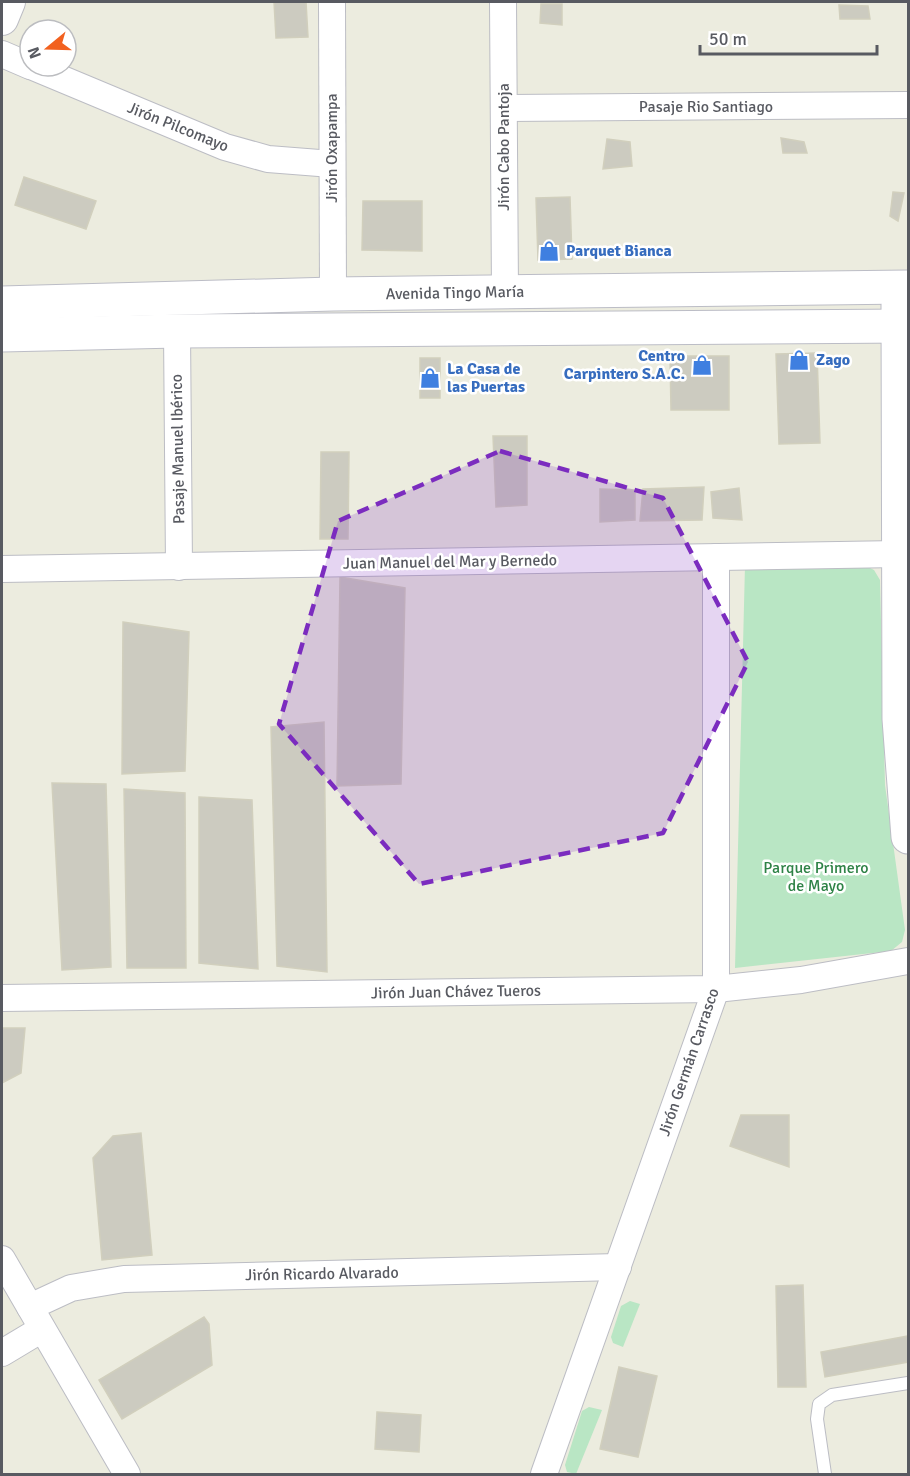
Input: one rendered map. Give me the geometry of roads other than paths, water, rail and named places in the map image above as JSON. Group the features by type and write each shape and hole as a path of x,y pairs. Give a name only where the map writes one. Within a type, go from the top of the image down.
{"main road":[{"name":"Avenida Tingo María","path":"2,303 333,294 903,287"},
{"path":"903,287 898,719 909,837"},
{"path":"2,335 177,331 904,326"}],"street":[{"path":"2,18 9,2"},
{"name":"Jirón Oxapampa","path":"332,2 333,294"},
{"name":"Jirón Cabo Pantoja","path":"503,2 505,292"},
{"name":"Jirón Pilcomayo","path":"2,54 18,61"},
{"name":"Jirón Pilcomayo","path":"59,78 225,147 268,159 332,164"},
{"name":"Pasaje Rio Santiago","path":"504,108 909,105"},
{"name":"Pasaje Manuel Ibérico","path":"177,331 179,567"},
{"name":"Juan Manuel del Mar y Bernedo","path":"2,569 899,554"},
{"name":"Jirón Germán Carrasco","path":"544,1474 716,989 716,557"},
{"name":"Jirón Juan Chávez Tueros","path":"2,998 716,989 801,980 909,961"},
{"path":"2,1259 127,1474"},
{"name":"Jirón Ricardo Alvarado","path":"2,1353 36,1318 72,1288 124,1279 618,1267"}],"lane":[{"path":"825,1474 817,1419 819,1404 832,1395 909,1383"}],"place":[{"name":"Parquet Bianca","path":"549,251"},
{"name":"Zago","path":"799,360"},
{"name":"Centro Carpintero S.A.C.","path":"702,365"},
{"name":"La Casa de las Puertas","path":"430,378"}],"park label":[{"name":"Parque Primero de Mayo","path":"816,877"}]}
